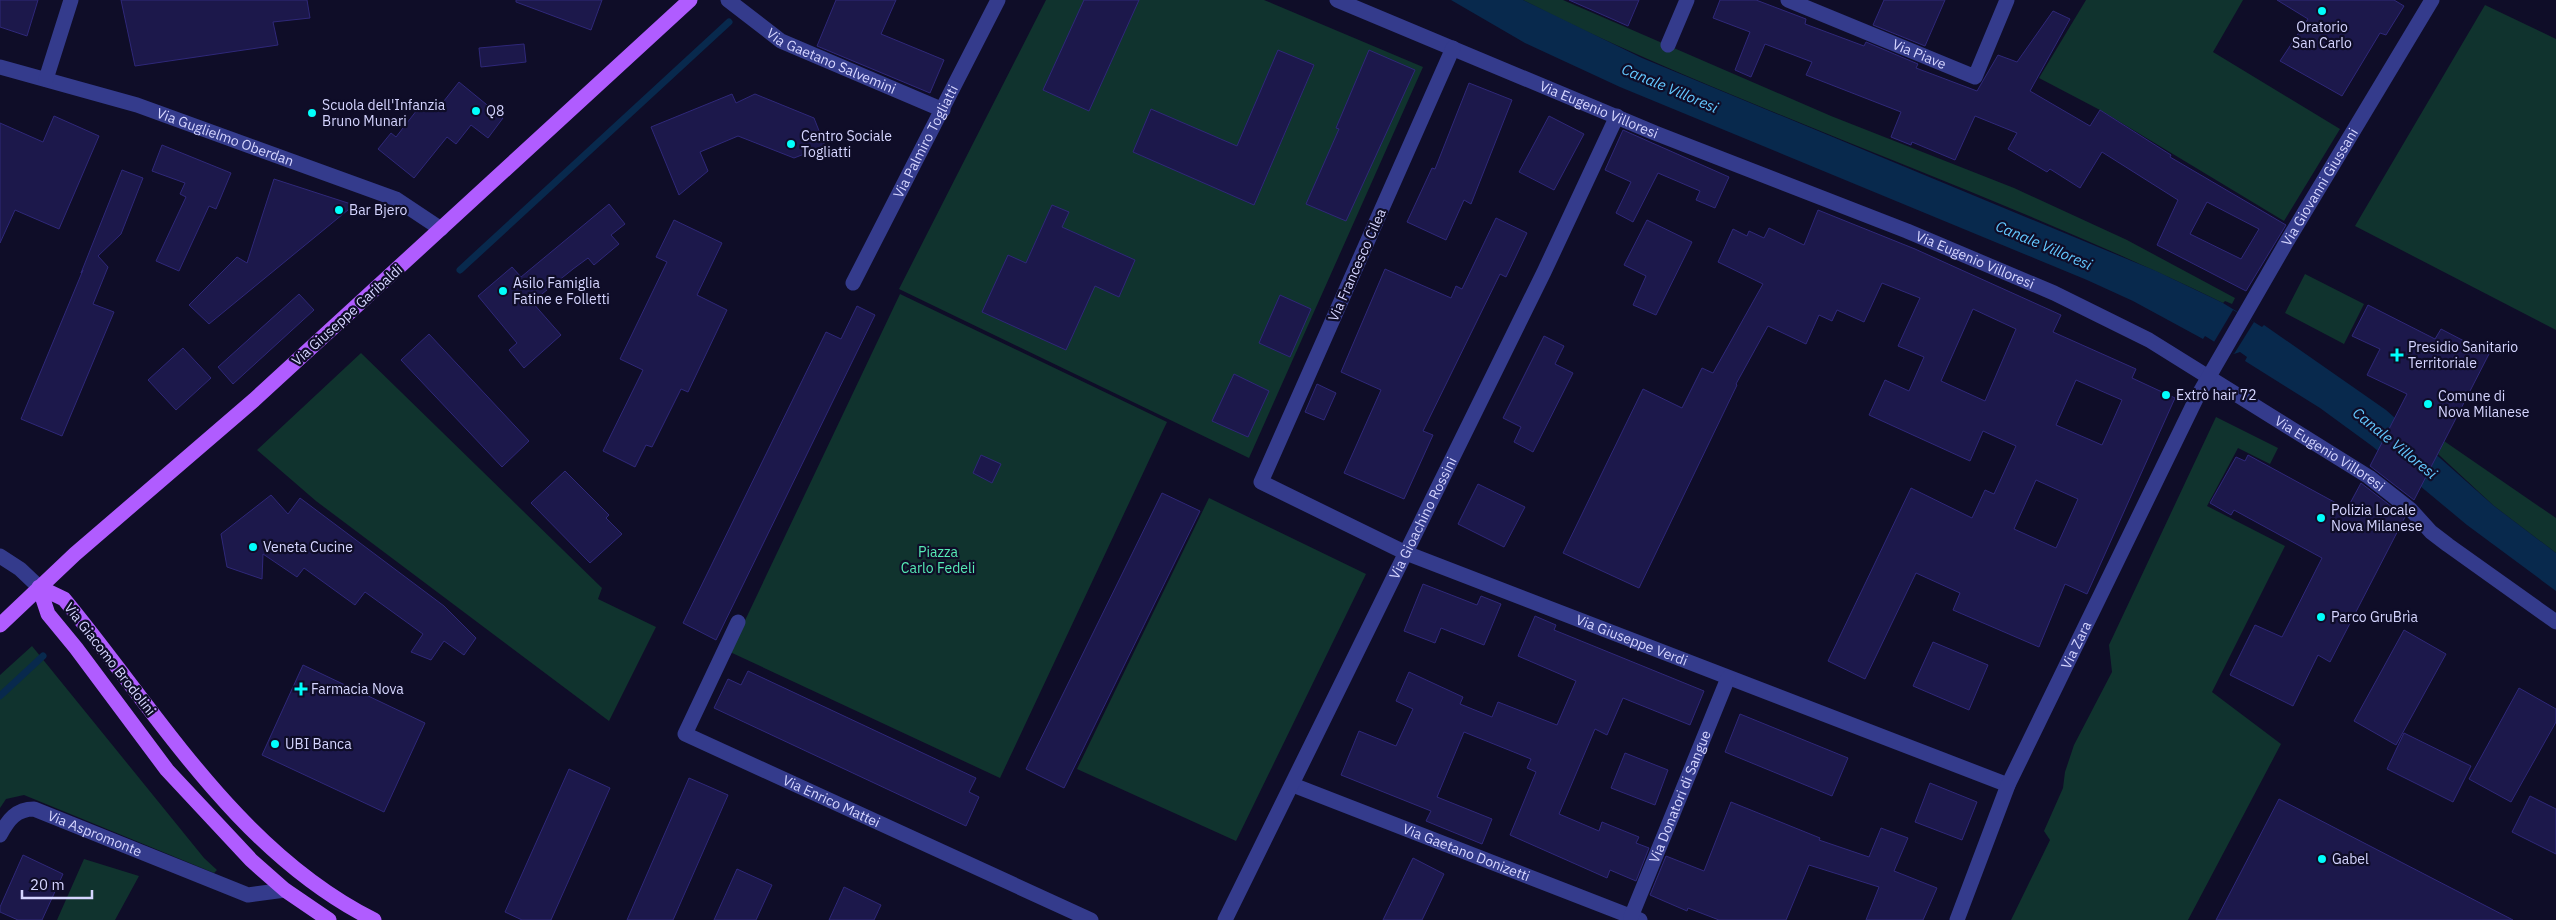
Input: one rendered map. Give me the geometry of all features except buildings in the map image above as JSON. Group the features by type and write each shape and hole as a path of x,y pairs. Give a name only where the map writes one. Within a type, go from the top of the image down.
{"main road":[{"name":"Via Giuseppe Garibaldi","path":"0,625 39,587 254,400 690,0"},
{"name":"Via Giacomo Brodolini","path":"39,587 48,614 76,648 167,770 234,843 285,890 329,920"},
{"name":"Via Giacomo Brodolini","path":"39,587 64,599 185,754 250,826 288,862 316,885 374,920"},
{"name":"Via Giacomo Brodolini","path":"285,890 329,906 355,920"}],"street":[{"path":"46,79 72,0"},
{"name":"Via Gaetano Salvemini","path":"728,0 781,41 943,110"},
{"name":"Via Palmiro Togliatti","path":"853,283 998,0"},
{"name":"Via Eugenio Villoresi","path":"1337,0 2054,293 2150,340 2369,477 2411,510 2431,532 2556,622"},
{"path":"1668,45 1686,0"},
{"name":"Via Piave","path":"1788,0 1975,77 2007,0"},
{"name":"Via Giovanni Giussani","path":"2209,376 2432,0"},
{"name":"Via Francesco Cilea","path":"1261,482 1454,48"},
{"name":"Via Guglielmo Oberdan","path":"0,67 137,105 396,199 441,229"},
{"name":"Via Gioachino Rossini","path":"1225,920 1293,785 1617,116"},
{"name":"Via Zara","path":"1957,920 2008,785 2209,376"},
{"name":"Via Giuseppe Verdi","path":"1261,482 1406,553 2008,785"},
{"path":"0,556 20,569 39,587"},
{"name":"Via Enrico Mattei","path":"738,622 684,734 1091,920"},
{"name":"Via Donatori di Sangue","path":"1636,918 1728,678"},
{"name":"Via Gaetano Donizetti","path":"1293,785 1636,918"},
{"name":"Via Aspromonte","path":"0,835 12,816 19,811 34,809 248,895 285,890"}],"green space":[{"path":"1046,0 1264,0 1423,67 1249,458 899,289"},
{"path":"1523,0 1563,0 1831,116 2014,188 2127,240 2235,298 2232,304 2225,301 2223,303 2112,251 1645,58"},
{"path":"2086,0 2243,0 2213,52 2340,129 2284,221 2100,110 2039,78"},
{"path":"2485,5 2556,39 2556,330 2355,226"},
{"path":"2305,274 2364,304 2344,344 2285,313"},
{"name":"Piazza Carlo Fedeli","path":"900,294 1167,422 1000,778 730,652"},
{"path":"361,353 602,588 598,599 656,627 609,721 316,501 257,450"},
{"path":"2216,417 2278,448 2270,464 2238,448 2207,506 2285,546 2212,692 2281,744 2188,920 2011,920 2050,840 2044,831 2063,788 2065,772 2074,745 2112,672 2109,645"},
{"path":"2444,441 2556,518 2556,553 2494,506 2438,454"},
{"path":"1209,498 1366,574 1236,841 1077,769"},
{"path":"32,646 204,858 217,870 214,873 24,795 6,799 0,808 0,675"},
{"path":"84,859 139,876 115,920 57,920"}],"water":[{"name":"Canale Villoresi","path":"1451,0 1523,0 1642,58 2156,271 2223,303 2262,327 2264,325 2386,410 2494,506 2556,553 2556,591 2467,525 2372,446 2320,408 2245,361 2247,357 2240,352 2234,354 2205,336 2203,339 2133,301 2087,280 1620,87 1525,43"}],"pier":[{"path":"2233,310 2254,322 2234,354 2214,342"}],"waterway":[{"path":"460,270 729,22"},
{"path":"0,696 43,656"}],"place":[{"name":"Oratorio San Carlo","path":"2322,11"},
{"name":"Q8","path":"476,111"},
{"name":"Scuola dell'Infanzia Bruno Munari","path":"312,113"},
{"name":"Centro Sociale Togliatti","path":"791,144"},
{"name":"Bar Bjero","path":"339,210"},
{"name":"Asilo Famiglia Fatine e Folletti","path":"503,291"},
{"name":"Presidio Sanitario Territoriale","path":"2397,355"},
{"name":"Extrò hair 72","path":"2166,395"},
{"name":"Comune di Nova Milanese","path":"2428,404"},
{"name":"Polizia Locale Nova Milanese","path":"2321,518"},
{"name":"Veneta Cucine","path":"253,547"},
{"name":"Parco GruBrìa","path":"2321,617"},
{"name":"Farmacia Nova","path":"301,689"},
{"name":"UBI Banca","path":"275,744"},
{"name":"Gabel","path":"2322,859"}]}
